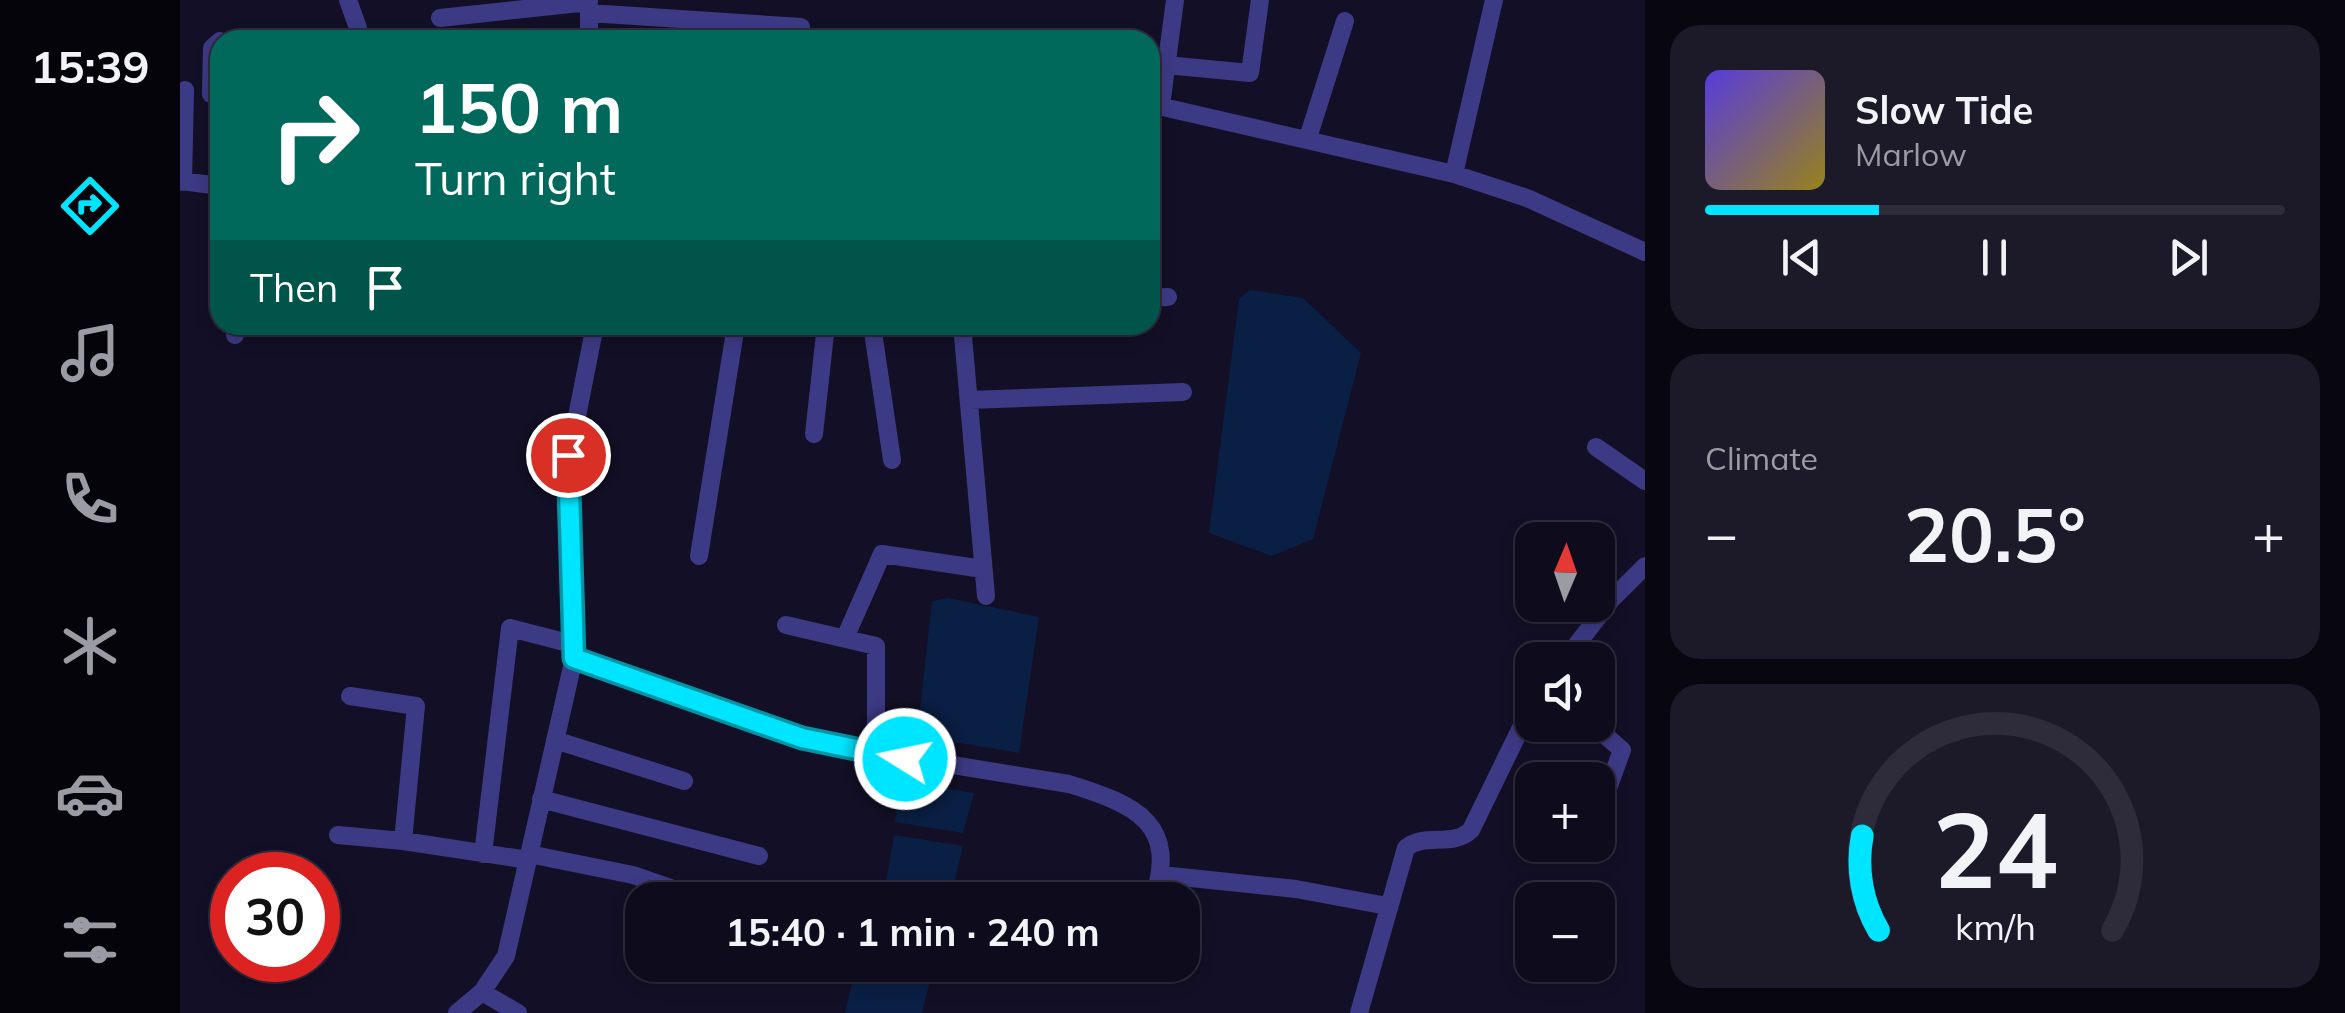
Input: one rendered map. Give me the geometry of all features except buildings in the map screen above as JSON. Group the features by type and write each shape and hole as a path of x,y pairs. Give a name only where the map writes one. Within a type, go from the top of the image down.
{"street":[{"path":"348,0 357,30"},
{"path":"1160,86 1176,0"},
{"path":"1166,64 1250,74 1260,0"},
{"path":"1454,174 1494,0"},
{"path":"440,18 589,5 800,27"},
{"path":"1308,138 1344,20"},
{"path":"210,94 182,90 181,181 210,185"},
{"path":"1160,106 1454,174 1526,198 1645,252"},
{"path":"457,1013 482,992 506,956 575,652 566,472 594,335"},
{"path":"699,556 734,335"},
{"path":"814,434 825,335"},
{"path":"873,335 892,460"},
{"path":"963,335 986,596"},
{"path":"968,400 1183,392"},
{"path":"1596,448 1645,481"},
{"path":"844,638 882,554 984,568"},
{"path":"1579,642 1611,600 1645,566"},
{"path":"786,624 876,646 876,754"},
{"path":"483,854 510,628 802,738 876,754 1069,784 1102,796 1152,826 1160,836 1159,882"},
{"path":"350,696 416,706 403,841"},
{"path":"555,740 684,780"},
{"path":"1359,1013 1387,906 1409,844 1459,839 1471,830 1515,740"},
{"path":"1613,742 1622,750 1615,769"},
{"path":"541,799 759,856"},
{"path":"338,834 529,857 653,882"},
{"path":"1162,875 1296,889 1387,906"},
{"path":"482,992 518,1013"}],"water":[{"path":"1250,290 1303,298 1361,353 1313,539 1272,556 1209,533 1239,299"},
{"path":"948,598 1039,617 1019,753 917,736 932,601"},
{"path":"902,781 974,793 963,833 895,822"},
{"path":"894,835 963,846 954,882 886,882"},
{"path":"852,982 930,982 922,1013 845,1013"}],"route":[{"path":"568,455 567,512 576,615 574,658 818,743 905,759"}]}
